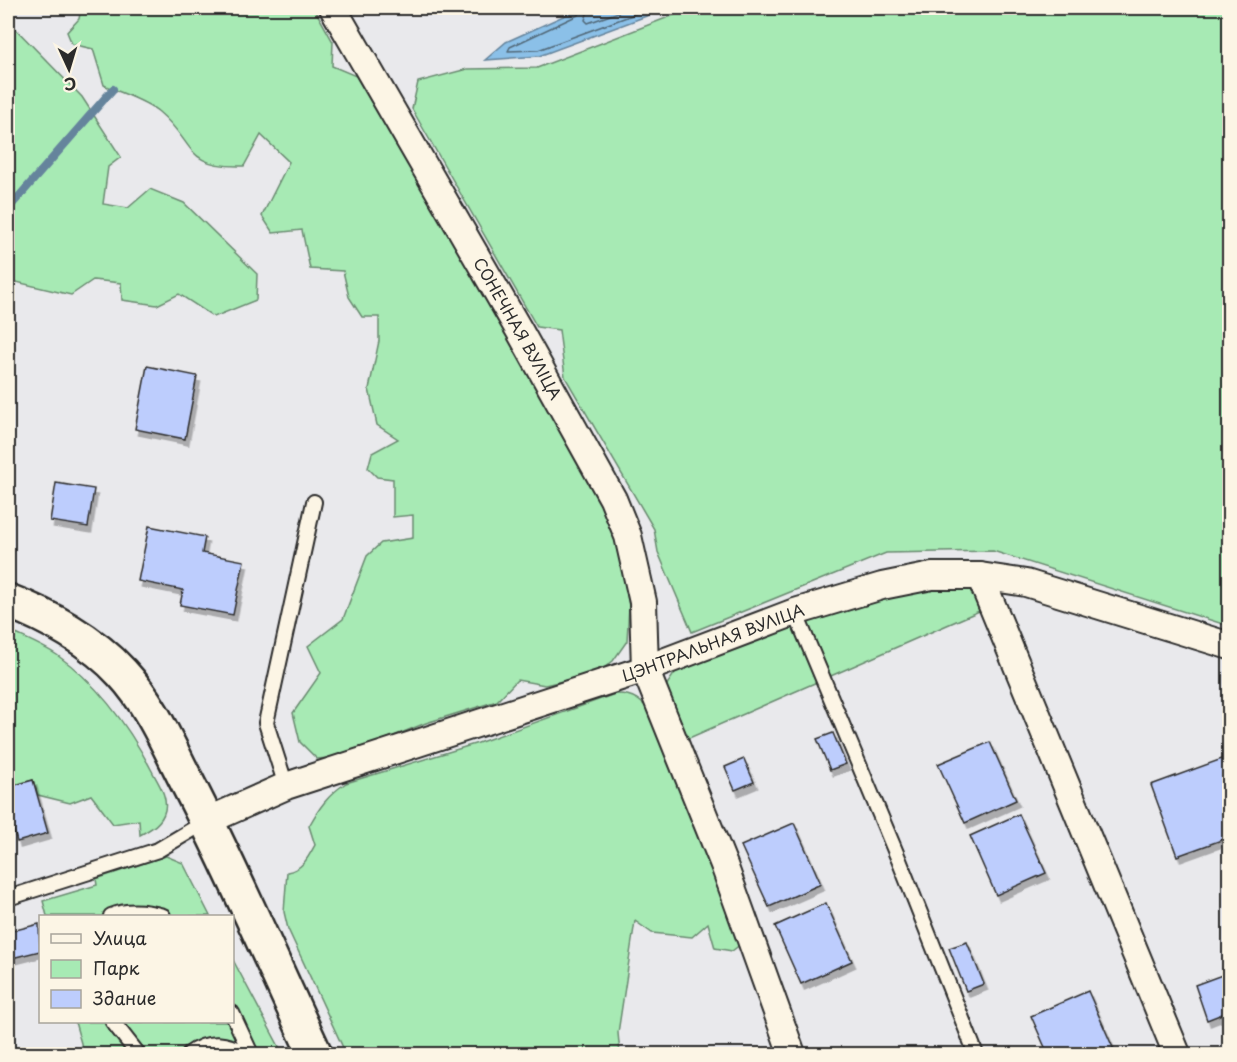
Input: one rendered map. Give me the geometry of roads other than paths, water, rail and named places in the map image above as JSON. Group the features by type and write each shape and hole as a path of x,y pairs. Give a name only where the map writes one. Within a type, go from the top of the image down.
{"main road":[{"path":"8,601 58,624 92,646 122,672 147,704 207,821 315,1054"}],"street":[{"name":"СОНЕЧНАЯ ВУЛІЦА","path":"333,8 514,320 613,499 628,536 643,602 645,669"},
{"name":"ЦЭНТРАЛЬНАЯ ВУЛІЦА","path":"207,821 286,786 645,669 795,612 882,586 932,576 980,576 1026,583 1230,646"},
{"path":"980,576 1177,1054"},
{"path":"645,669 724,865 792,1054"}],"lane":[{"path":"286,786 266,723 314,502"},
{"path":"795,612 900,860 976,1054"},
{"path":"8,898 158,850 207,821"},
{"path":"114,915 121,912 150,912 160,915"},
{"path":"234,1018 249,1054"},
{"path":"114,1023 138,1054"},
{"path":"189,1054 209,1044 230,1044 249,1054"}],"water":[{"path":"581,8 668,8 539,56 485,60 506,42"}],"waterway":[{"path":"8,209 113,89"}]}
